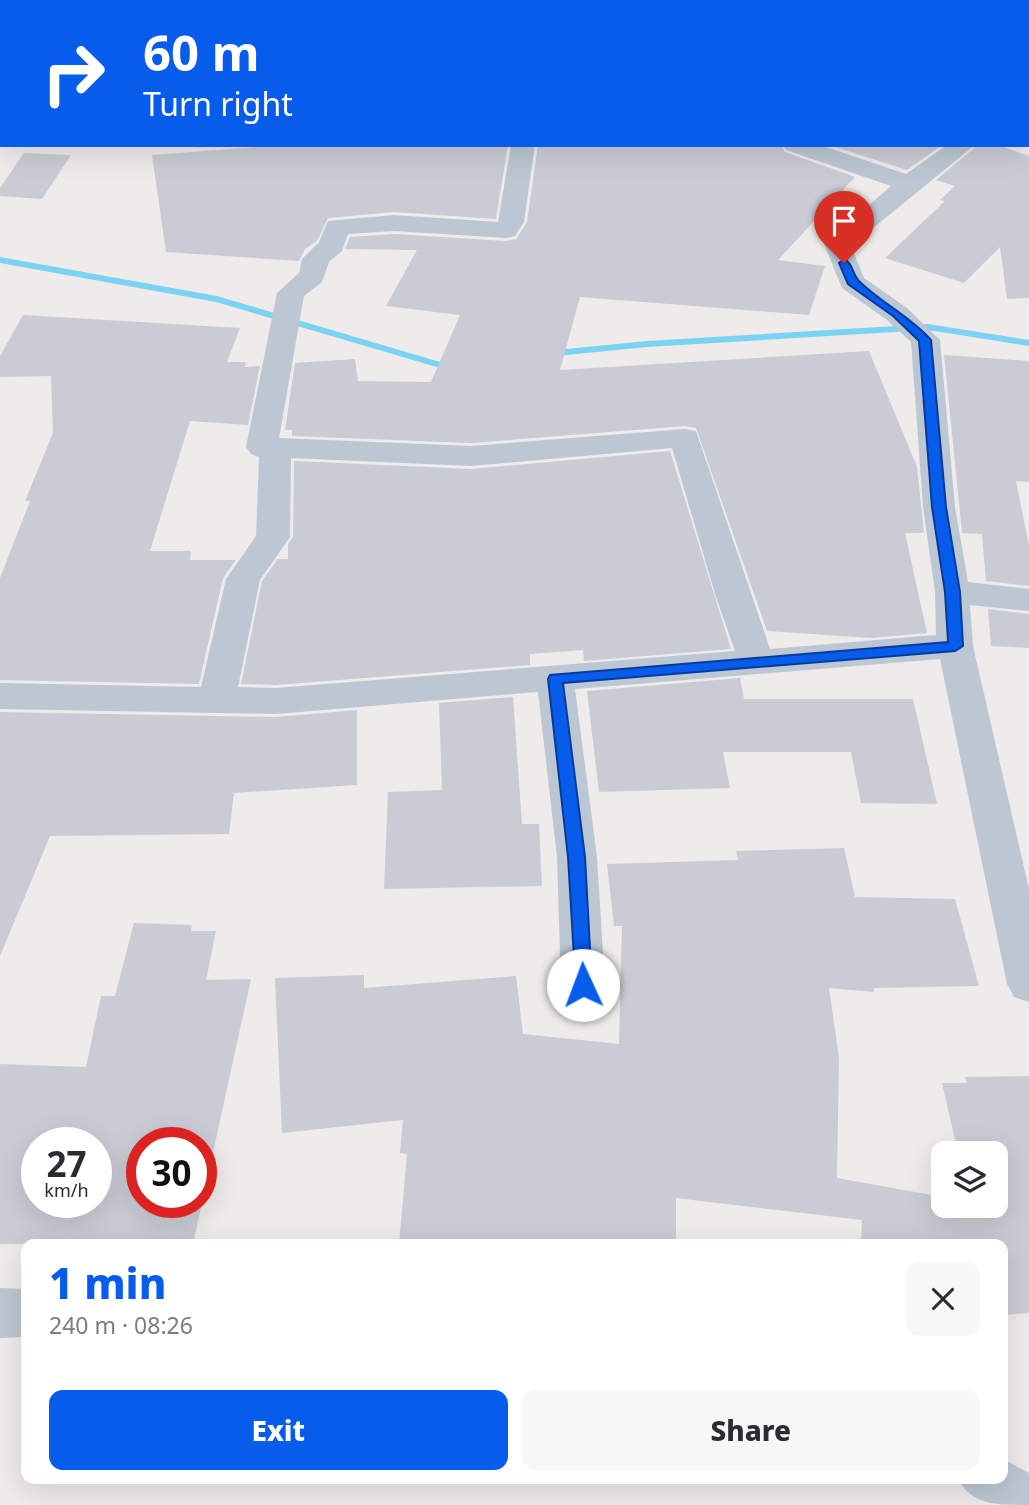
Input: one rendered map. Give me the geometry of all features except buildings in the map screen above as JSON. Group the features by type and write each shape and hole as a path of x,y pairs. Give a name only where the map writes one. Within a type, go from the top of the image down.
{"street":[{"path":"262,447 290,293 312,276 316,259 332,245 337,227 394,223 506,230 512,222 523,147"},
{"path":"801,147 909,184"},
{"path":"960,147 909,184 837,244 852,282 897,314 925,340 939,507 952,592 955,646 1029,984"},
{"path":"262,447 471,456 685,439 732,594 757,661"},
{"path":"216,699 243,579 273,537 275,452 262,447"},
{"path":"952,592 1029,600"},
{"path":"0,696 276,701 955,646"},
{"path":"555,679 577,857 583,985"},
{"path":"0,1313 21,1313"},
{"path":"994,1484 1029,1503"}],"waterway":[{"path":"0,260 217,299 440,365 456,363"},
{"path":"546,354 647,344 928,327 1029,343"}],"route":[{"path":"583,985 577,857 555,679 955,646 952,592 939,507 925,340 897,314 852,282 844,263"}]}
